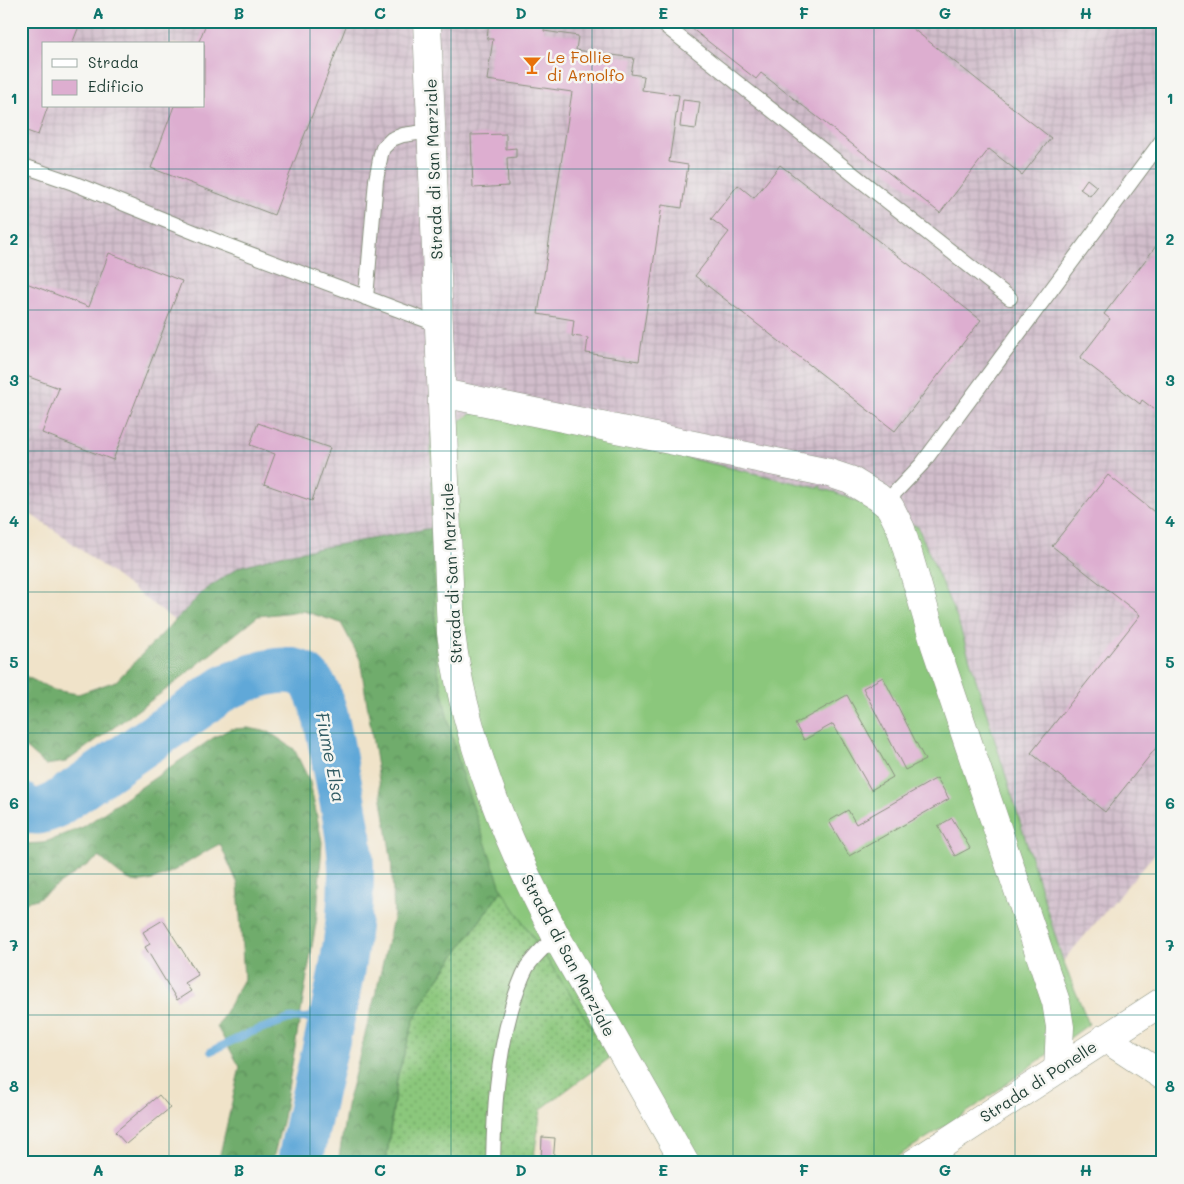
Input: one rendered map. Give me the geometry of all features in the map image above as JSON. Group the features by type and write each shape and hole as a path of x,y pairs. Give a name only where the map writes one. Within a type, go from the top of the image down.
{"street":[{"name":"Strada di San Marziale","path":"427,21 451,633 460,692 474,742 497,808 527,878 556,936 685,1163"},
{"path":"442,393 829,473 860,485 885,503 894,514 901,529 938,652 1054,995 1060,1027 1058,1069"},
{"name":"Strada di Ponelle","path":"914,1163 1163,1001"},
{"path":"1105,1038 1163,1076"}],"lane":[{"path":"658,21 1010,298"},
{"path":"366,298 376,180 381,154 392,139 403,135 431,132"},
{"path":"885,503 922,464 1163,139"},
{"path":"21,165 74,183 221,243 439,325"},
{"path":"493,1163 494,1121 499,1067 514,999 527,967 537,953 556,936"}],"shaded area":[{"path":"21,21 1163,21 1163,844 1063,961 958,621 918,527 834,492 494,413 466,415 455,432 431,432 432,528 281,555 205,590 175,621 60,534 21,508"}],"green space":[{"path":"472,413 494,413 817,488 821,486 822,489 834,492 918,527 958,621 1063,961 1089,1024 972,1109 887,1163 670,1163 611,1057 502,890 464,781 449,725 437,665 431,432 455,432 461,420"},
{"path":"432,528 437,665 449,725 464,781 502,890 430,990 414,1020 397,1078 386,1163 338,1163 348,1100 394,914 391,857 360,659 341,623 303,611 258,616 171,686 66,762 45,765 21,744 21,674 54,690 78,694 116,681 205,590 239,567 281,555"},
{"path":"248,728 269,732 294,749 310,782 322,842 317,917 283,1118 272,1163 218,1163 240,1067 217,1027 244,979 238,884 220,844 166,875 143,882 133,881 124,877 99,857 37,899 21,903 21,844 43,843 83,827 213,738 230,729"},
{"path":"502,890 611,1057 541,1109 533,1163 386,1163 397,1078 414,1020 430,990"}],"building":[{"path":"21,21 81,21 73,42 42,42 42,108 47,108 38,135 21,129"},
{"path":"207,21 348,21 274,215 151,168 173,108 205,108 205,42 199,42"},
{"path":"489,21 545,21 544,31 578,36 576,50 634,58 631,74 644,76 642,90 679,95 669,162 688,165 682,208 662,205 639,361 586,353 588,338 572,336 574,320 538,314 572,92 487,80 493,39 487,39"},
{"path":"682,21 903,21 1051,138 1022,175 989,149 940,213 761,73 756,79"},
{"path":"683,100 700,102 696,129 680,127"},
{"path":"506,134 506,149 516,148 516,157 507,158 508,186 473,188 471,135"},
{"path":"780,165 981,320 895,431 695,276 729,232 711,219 738,185 754,198"},
{"path":"1087,179 1097,187 1090,196 1080,189"},
{"path":"1163,237 1163,416 1142,400 1140,404 1080,358 1110,319 1104,314"},
{"path":"109,253 182,281 113,460 42,433 59,388 21,374 21,281 89,307"},
{"path":"258,423 330,448 312,501 264,484 275,454 250,445"},
{"path":"1108,475 1163,519 1163,739 1105,812 1031,753 1140,615 1052,546"},
{"path":"883,677 925,760 905,770 863,688"},
{"path":"847,695 893,777 871,790 833,724 804,740 795,724"},
{"path":"937,778 949,799 849,856 829,821 848,810 856,824"},
{"path":"952,818 970,848 955,856 938,826"},
{"path":"163,920 198,975 185,983 191,991 177,1000 145,947 150,944 143,932"},
{"path":"159,1095 170,1108 126,1144 115,1132"},
{"path":"542,1137 555,1138 553,1163 541,1163"}],"waterway":[{"name":"Fiume Elsa","path":"21,805 37,812 54,806 233,684 276,671 297,672 305,676 311,683 317,691 327,723 347,826 351,869 350,907 340,981 300,1163"},
{"path":"211,1051 249,1033 289,1019 333,1016"}],"place":[{"name":"Le Follie di Arnolfo","path":"532,65"}]}
